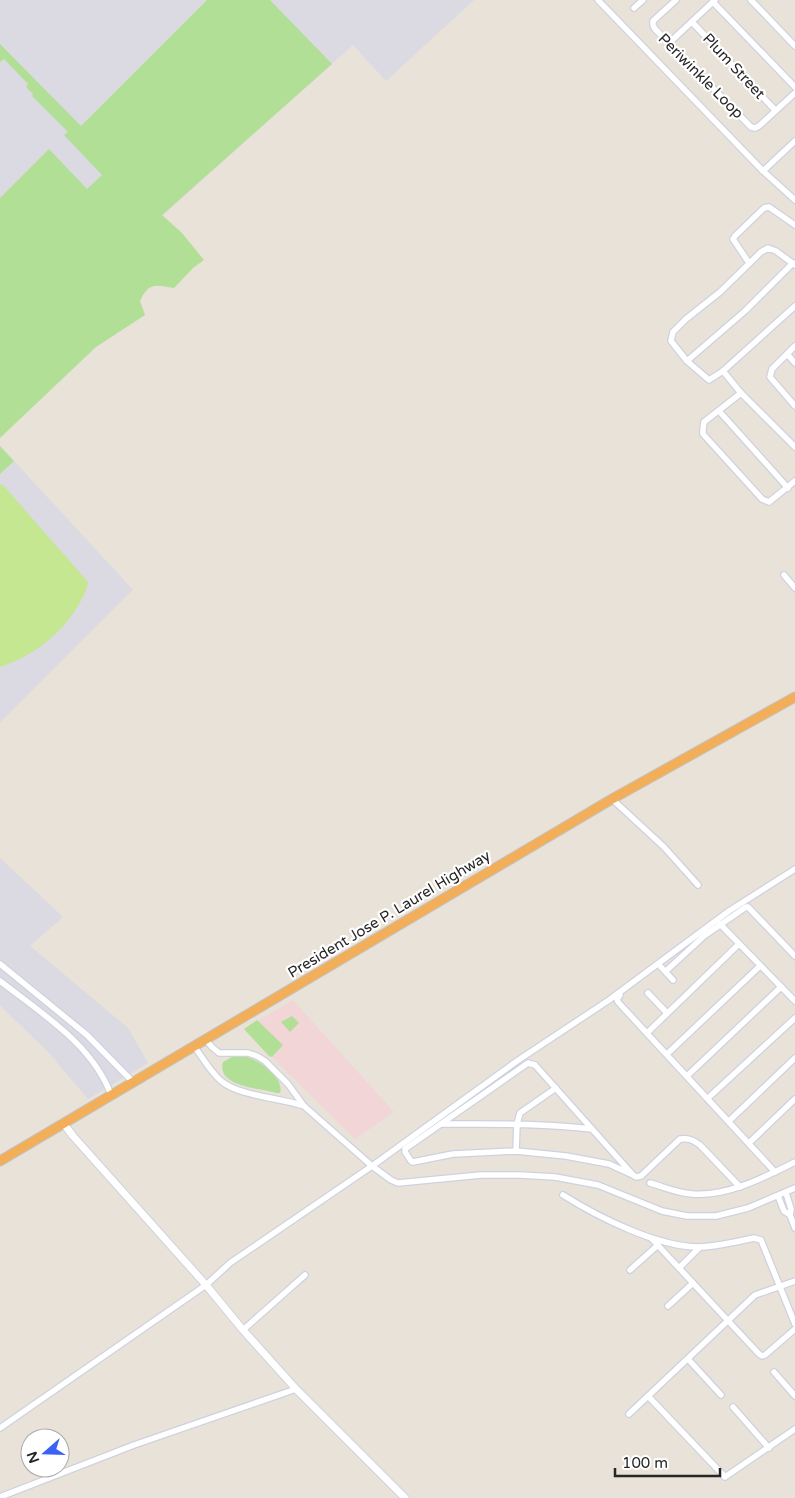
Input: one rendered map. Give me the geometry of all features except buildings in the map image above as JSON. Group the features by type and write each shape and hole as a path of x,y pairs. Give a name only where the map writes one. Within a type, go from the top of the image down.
{"highway":[{"name":"President Jose P. Laurel Highway","path":"0,1161 612,799 795,697"}],"street":[{"path":"598,0 763,172 795,200"},
{"path":"634,8 643,0"},
{"name":"Periwinkle Loop","path":"676,0 653,21 655,28 751,127 759,126 776,110"},
{"path":"751,0 795,46"},
{"path":"669,43 714,1 795,87"},
{"name":"Plum Street","path":"692,22 776,110"},
{"path":"776,110 795,93"},
{"path":"763,172 795,142"},
{"path":"749,263 733,239 764,208 769,207 795,225"},
{"path":"687,361 745,311 794,264 776,251 768,248 761,252 720,292 686,319 673,332 671,341 687,361 709,380 723,371 795,306"},
{"path":"795,346 772,369 770,377 795,406"},
{"path":"787,354 795,363"},
{"path":"723,371 741,393 794,444"},
{"path":"741,393 704,422 702,429 704,434 762,498 769,502 795,481"},
{"path":"720,411 788,488"},
{"path":"784,575 795,588"},
{"path":"612,799 664,847 698,885"},
{"path":"0,1428 206,1285 230,1263 372,1166 517,1061 610,1000 729,911 795,869"},
{"path":"673,980 663,969 746,906 795,956"},
{"path":"720,924 795,1001"},
{"path":"647,1033 739,944"},
{"path":"0,964 87,1034 133,1082"},
{"path":"667,1054 760,966"},
{"path":"0,982 58,1027 93,1060 111,1095"},
{"path":"16,993 24,982"},
{"path":"631,987 619,995 618,1002 775,1172"},
{"path":"687,1076 781,987"},
{"path":"648,993 667,1013"},
{"path":"708,1098 795,1018"},
{"path":"206,1039 219,1052 244,1052 261,1058 288,1084 304,1106 372,1166 398,1183 482,1175 555,1177 598,1185 662,1211 687,1216 716,1216 748,1208 795,1188"},
{"path":"194,1046 216,1076 225,1084 247,1092 304,1106"},
{"path":"729,1121 795,1058"},
{"path":"633,1175 535,1065 528,1063 404,1152 414,1162 453,1154 516,1151 566,1156 609,1164 636,1177 641,1176 680,1139 687,1138 693,1139 700,1145 740,1187"},
{"path":"516,1151 517,1124 520,1114 556,1088"},
{"path":"749,1142 795,1099"},
{"path":"63,1123 72,1136 206,1285 296,1389 405,1498"},
{"path":"441,1124 563,1125 592,1129"},
{"path":"609,1164 614,1154"},
{"path":"650,1183 692,1194 709,1194 740,1187 795,1162"},
{"path":"786,1193 791,1209 790,1215 795,1228"},
{"path":"563,1194 584,1208 652,1239 680,1246 722,1245 758,1238 761,1240 795,1324"},
{"path":"778,1196 784,1211 790,1215"},
{"path":"652,1239 762,1356 795,1329"},
{"path":"630,1270 658,1246"},
{"path":"679,1268 700,1247"},
{"path":"243,1330 305,1275"},
{"path":"629,1414 755,1295 795,1281"},
{"path":"668,1306 693,1284"},
{"path":"688,1359 721,1395"},
{"path":"774,1372 795,1396"},
{"path":"0,1497 134,1445 296,1389"},
{"path":"648,1396 726,1477 795,1430"},
{"path":"733,1408 769,1448"}],"shaded area":[{"path":"0,0 474,0 386,81 353,45 162,216 0,241"},
{"path":"14,461 133,590 0,723 0,474"},
{"path":"0,858 63,917 30,946 128,1028 148,1063 88,1099 50,1054 0,1005"},
{"path":"293,1000 394,1112 355,1139 269,1056 244,1029"}],"green space":[{"path":"207,0 270,0 332,64 162,215 182,233 204,260 193,268 174,288 153,286 146,291 140,301 145,315 96,347 0,438 0,198 49,149 87,189 102,175 64,135 68,132 32,96 33,94 26,87 28,84 4,59 0,62 0,44 81,126"},
{"path":"0,446 14,461 0,474"},
{"path":"2,484 88,582 86,591 72,615 46,643 24,657 0,667 0,485"},
{"path":"292,1016 299,1023 290,1032 281,1022"},
{"path":"257,1020 283,1045 272,1057 244,1029"},
{"path":"243,1056 255,1060 269,1069 278,1081 280,1093 251,1088 226,1077 223,1070 223,1062 232,1057"}]}
